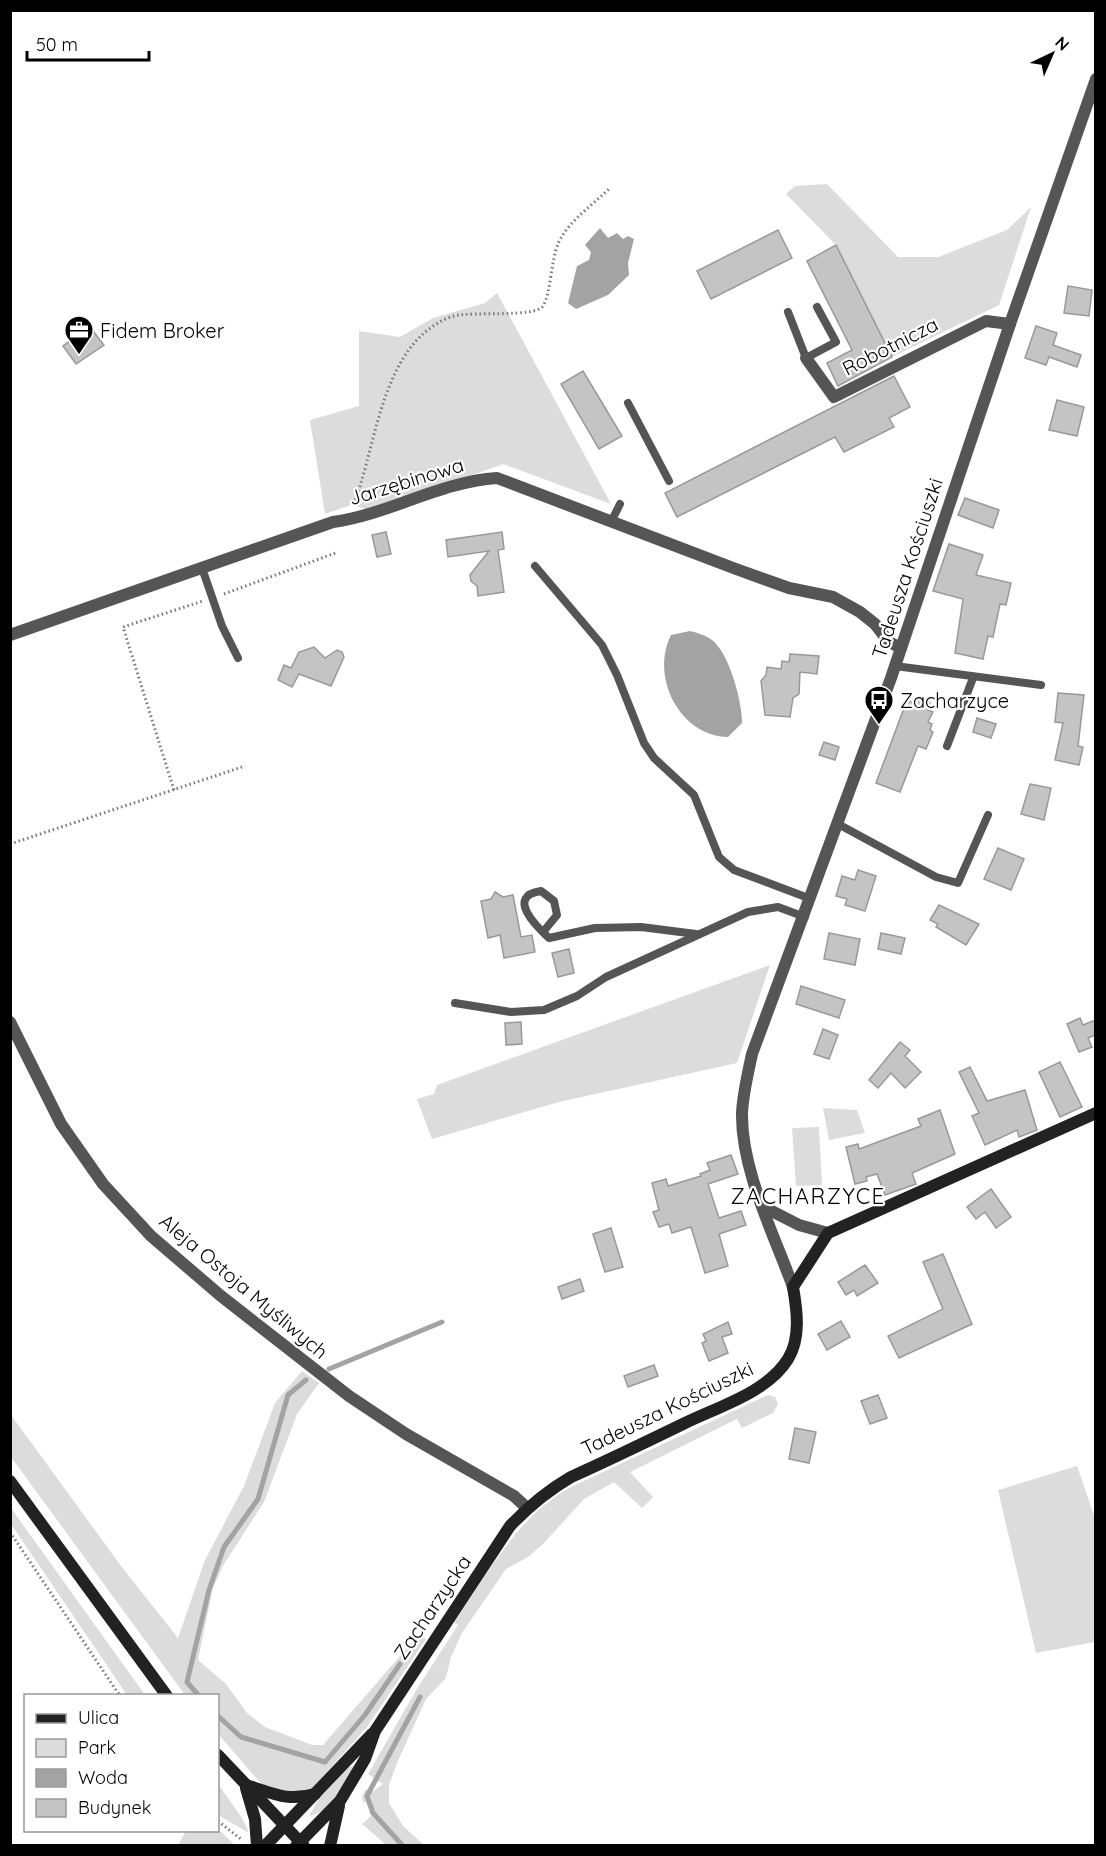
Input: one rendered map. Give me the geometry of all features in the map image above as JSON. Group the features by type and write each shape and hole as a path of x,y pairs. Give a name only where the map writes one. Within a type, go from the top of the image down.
{"street":[{"name":"Tadeusza Kościuszki","path":"527,1508 544,1493 571,1477 771,1379 789,1358 796,1335 797,1309 793,1287 748,1162 743,1138 745,1085 752,1054 805,917 895,666 1095,79"},
{"name":"Robotnicza","path":"806,358 834,397 986,321 1010,324"},
{"name":"Jarzębinowa","path":"10,635 333,522 369,516 469,480 497,478 778,584 834,597 860,612 875,624 889,642 901,648"},
{"name":"Aleja Ostoja Myśliwych","path":"10,1022 61,1124 104,1184 151,1236 204,1282 349,1396 406,1434 514,1496 527,1508"},
{"path":"793,1287 828,1233 1095,1113"},
{"path":"764,1207 799,1225 828,1233"},
{"path":"10,1481 117,1631 166,1694"},
{"name":"Zacharzycka","path":"265,1845 375,1731 510,1526 527,1508"},
{"name":"Zacharzycka","path":"300,1844 340,1801 365,1759 375,1731"},
{"path":"219,1756 300,1844"},
{"path":"244,1784 285,1798 297,1799 315,1794"},
{"path":"244,1784 255,1819 257,1845"},
{"path":"330,1845 340,1801"}],"lane":[{"path":"788,312 806,358 836,342 817,307"},
{"path":"628,403 669,481"},
{"path":"612,520 620,504"},
{"path":"535,566 602,645 617,675 644,743 654,758 694,795 719,857 734,870 811,899"},
{"path":"202,568 212,598 238,658"},
{"path":"895,666 973,678 1041,685"},
{"path":"947,746 973,678"},
{"path":"838,824 936,877 958,883 988,815"},
{"path":"543,932 557,915 554,901 541,891 533,892 526,899 524,909 530,920 549,938 595,928 641,927 698,934"},
{"path":"455,1003 511,1012 544,1010 577,996 606,977 748,912 778,908 805,917"}],"path":[{"path":"348,520 364,476 389,386 403,356 435,324 455,315 481,312 533,313 543,306 558,243 570,226 610,188"},
{"path":"174,790 123,627 212,598 338,552"},
{"path":"10,844 245,766"},
{"path":"10,1532 119,1694"},
{"path":"219,1822 249,1845"}],"green space":[{"path":"827,184 898,257 938,257 1007,230 1031,207 999,305 892,357 836,245 786,194 795,186"},
{"path":"497,293 611,504 503,464 374,511 351,505 325,514 310,420 359,406 359,331 400,337 433,318 485,303"},
{"path":"770,965 737,1063 559,1102 432,1139 417,1099 434,1094 437,1085"},
{"path":"823,1108 857,1110 865,1133 829,1140"},
{"path":"819,1127 822,1185 796,1186 792,1128"},
{"path":"302,1371 319,1383 297,1414 264,1502 224,1564 213,1588 198,1660 226,1684 247,1713 265,1727 312,1745 323,1745 419,1634 426,1639 367,1727 311,1790 295,1794 264,1787 219,1735 219,1694 184,1694 11,1457 11,1415 121,1566 178,1638 205,1560 244,1486 275,1403"},
{"path":"768,1395 775,1397 778,1404 773,1413 742,1428 737,1419 630,1472 653,1497 642,1508 614,1482 584,1499 543,1544 528,1557 506,1569 462,1633 451,1657 446,1678 426,1699 389,1785 389,1803 403,1826 424,1845 382,1845 384,1843 362,1824 371,1816 366,1802 363,1802 362,1797 365,1790 374,1791 383,1784 368,1774 415,1692 458,1625 454,1622 519,1530 552,1499 571,1487"},
{"path":"1077,1466 1095,1518 1095,1642 1036,1653 998,1490"},
{"path":"11,1508 144,1694 126,1694 11,1524"},
{"path":"353,1766 343,1790 331,1804 317,1814 309,1816 318,1800 349,1767"},
{"path":"219,1785 242,1818 249,1833 219,1816"},
{"path":"219,1830 235,1845 178,1845 185,1832 219,1832"}],"water":[{"path":"600,228 608,238 617,233 623,239 628,236 634,239 628,263 629,275 608,295 576,309 568,303 577,266 589,260 591,252 585,245"},
{"path":"690,631 712,640 724,655 729,666 740,703 742,723 728,737 711,734 695,726 673,701 667,685 664,668 665,651 671,635"}],"building":[{"path":"778,230 792,258 711,299 697,271"},
{"path":"836,245 892,357 838,386 827,363 852,350 807,261"},
{"path":"1068,286 1092,290 1089,316 1064,313"},
{"path":"1036,326 1057,333 1053,345 1081,355 1077,367 1049,357 1046,365 1025,358"},
{"path":"90,327 104,345 76,364 63,346"},
{"path":"583,371 622,436 599,449 561,384"},
{"path":"894,376 910,407 889,418 894,427 844,452 835,437 677,517 665,493"},
{"path":"1057,400 1084,407 1077,436 1049,430"},
{"path":"965,498 999,510 993,528 958,515"},
{"path":"386,532 391,554 377,557 372,535"},
{"path":"502,532 504,549 498,550 504,592 478,596 477,586 471,581 470,575 489,551 448,557 446,540"},
{"path":"949,544 983,555 976,575 1011,583 1006,605 1000,604 993,637 988,636 983,659 955,653 963,599 933,591"},
{"path":"314,647 325,658 337,650 342,652 344,657 331,686 299,674 292,687 278,680 284,665 291,668 299,652"},
{"path":"790,654 819,656 817,674 800,672 799,694 793,698 790,717 765,715 761,681 766,675 767,667 781,669 782,661 789,662"},
{"path":"1058,693 1084,695 1078,746 1083,747 1079,765 1055,760 1063,723 1055,722"},
{"path":"916,697 930,703 928,710 933,712 928,722 932,724 930,730 933,732 926,749 918,746 900,792 876,783 907,700 914,703"},
{"path":"977,718 996,724 991,738 973,732"},
{"path":"824,742 839,747 835,760 819,755"},
{"path":"1030,784 1051,788 1044,820 1021,814"},
{"path":"998,848 1024,859 1011,890 984,879"},
{"path":"858,870 876,876 865,911 845,905 847,899 836,896 842,876 855,880"},
{"path":"495,892 503,897 513,895 521,937 532,935 535,952 504,958 500,935 488,938 481,901 491,899"},
{"path":"939,905 979,924 966,945 936,927 938,924 930,920"},
{"path":"829,933 860,939 855,965 824,959"},
{"path":"881,933 905,938 901,954 878,949"},
{"path":"569,949 574,973 558,977 552,953"},
{"path":"801,986 845,1000 839,1018 796,1004"},
{"path":"1080,1018 1083,1025 1095,1020 1095,1035 1088,1038 1092,1047 1079,1052 1067,1024"},
{"path":"521,1022 522,1044 506,1045 505,1023"},
{"path":"823,1029 838,1035 829,1059 814,1054"},
{"path":"900,1042 910,1050 905,1056 921,1072 905,1088 891,1073 878,1088 869,1080"},
{"path":"1060,1062 1082,1107 1060,1117 1039,1072"},
{"path":"970,1067 987,1101 1025,1090 1037,1130 1019,1137 1017,1130 985,1145 972,1116 979,1113 959,1072"},
{"path":"940,1110 955,1154 912,1173 916,1184 885,1195 877,1174 866,1177 867,1181 855,1184 846,1147 858,1144 859,1149 921,1126 918,1119"},
{"path":"731,1155 738,1174 708,1184 719,1218 741,1211 746,1225 719,1234 728,1266 705,1273 691,1227 672,1233 669,1224 659,1227 653,1212 659,1210 652,1183 666,1179 668,1186 701,1176 700,1174 710,1170 707,1163"},
{"path":"991,1189 1011,1217 996,1228 985,1212 976,1219 967,1207"},
{"path":"611,1228 623,1267 605,1272 593,1234"},
{"path":"943,1254 972,1324 899,1358 888,1336 943,1309 923,1262"},
{"path":"865,1265 878,1283 857,1296 854,1290 846,1295 838,1282"},
{"path":"580,1279 584,1291 562,1299 558,1287"},
{"path":"841,1321 850,1337 827,1350 818,1334"},
{"path":"728,1322 732,1334 722,1337 728,1353 709,1361 702,1343 706,1341 703,1334"},
{"path":"654,1365 658,1376 628,1387 624,1376"},
{"path":"878,1395 887,1418 870,1424 861,1401"},
{"path":"795,1428 816,1432 809,1463 789,1459"}],"waterway":[{"path":"329,1369 442,1322"},
{"path":"197,1694 187,1682 209,1590 224,1547 258,1499 288,1395 306,1380"},
{"path":"219,1717 241,1737 325,1762 365,1715 400,1664"},
{"path":"403,1846 373,1813 367,1796 420,1697"}],"place":[{"name":"Fidem Broker","path":"79,356"},
{"name":"Zacharzyce","path":"879,726"}],"district":[{"name":"ZACHARZYCE","path":"808,1196"}]}
